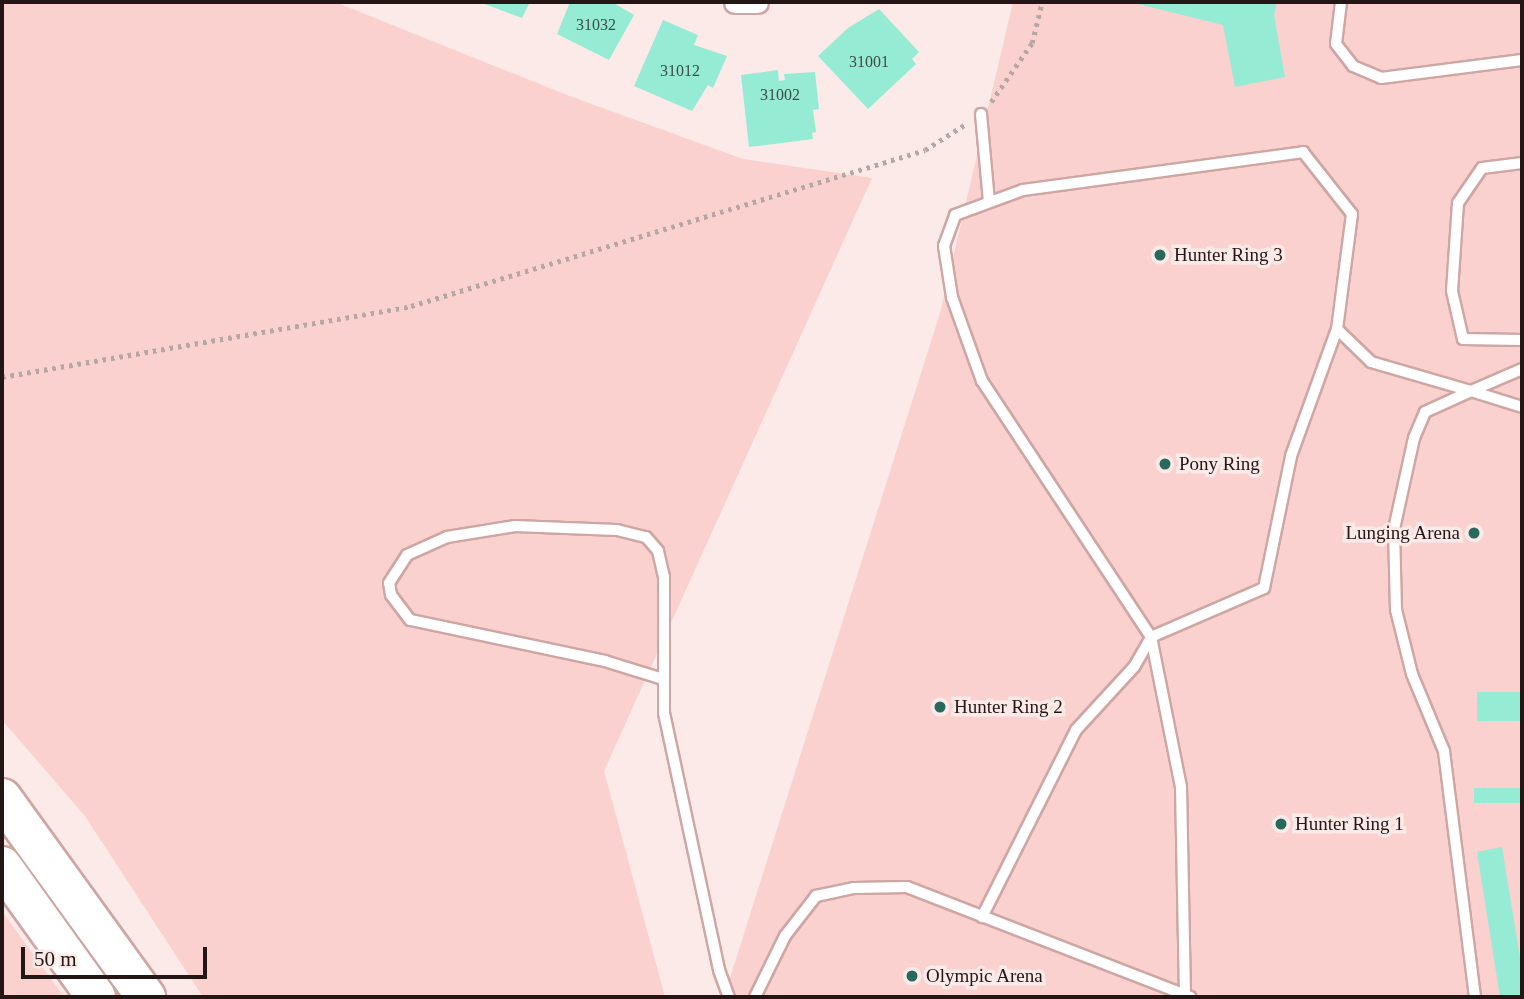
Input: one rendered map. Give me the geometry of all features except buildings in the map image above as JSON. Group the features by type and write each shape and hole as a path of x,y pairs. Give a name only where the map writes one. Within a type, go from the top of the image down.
{"highway":[{"path":"2,798 146,997"},
{"path":"2,866 96,997"}],"street":[{"path":"735,2 757,2"}],"lane":[{"path":"1341,2 1336,44 1353,66 1381,78 1522,60"},
{"path":"981,114 989,202"},
{"path":"755,997 785,936 816,896 854,888 907,887 982,917 1187,996 1181,787 1151,637 982,381 952,296 944,246 955,215 1023,190 1303,152 1352,214 1337,329 1291,456 1264,588 1151,637 1134,667 1076,730 982,917"},
{"path":"1522,163 1482,167 1458,203 1452,291 1463,339 1522,340"},
{"path":"1337,329 1371,362 1522,407"},
{"path":"1475,997 1444,751 1412,674 1396,610 1394,529 1414,438 1425,412 1522,369"},
{"path":"663,679 579,655 410,620 391,595 388,583 407,555 447,537 515,526 617,530 646,537 659,551 664,577 664,713 729,997"}],"path":[{"path":"2,377 411,306 925,150 981,114 1032,43 1042,2"}],"shaded area":[{"path":"2,2 335,2 567,95 743,159 872,178 604,771 665,997 203,997 85,816 2,720"},
{"path":"1013,2 1522,2 1522,997 724,997 940,313"},
{"path":"2,911 64,997 2,997"}],"place":[{"name":"Hunter Ring 3","path":"1160,255"},
{"name":"Pony Ring","path":"1165,464"},
{"name":"Lunging Arena","path":"1474,533"},
{"name":"Hunter Ring 2","path":"940,707"},
{"name":"Hunter Ring 1","path":"1281,824"},
{"name":"Olympic Arena","path":"912,976"}]}
